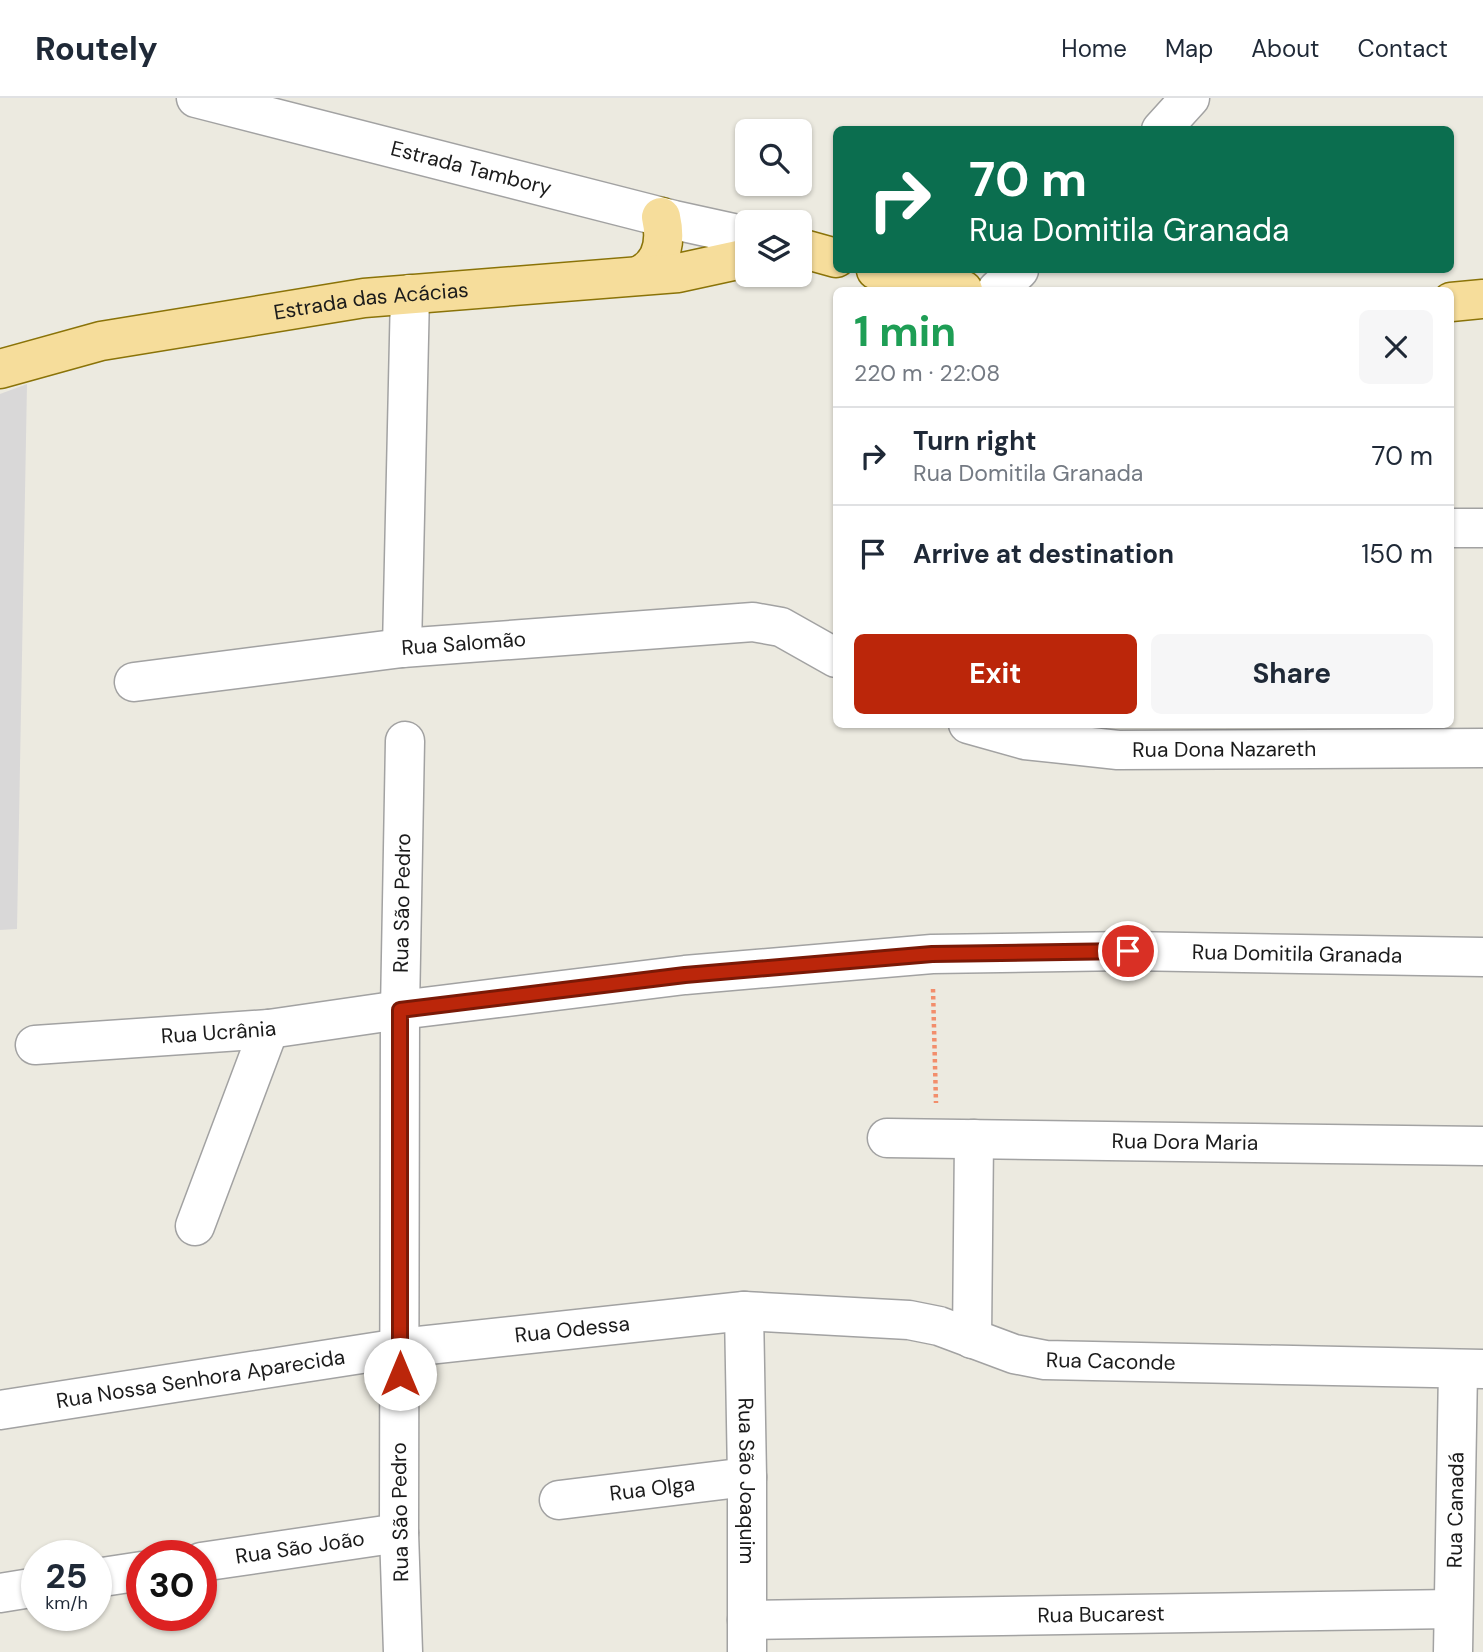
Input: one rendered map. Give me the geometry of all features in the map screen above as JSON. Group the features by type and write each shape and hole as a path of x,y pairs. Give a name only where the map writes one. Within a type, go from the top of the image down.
{"main road":[{"path":"642,274 652,269 662,251 664,233 661,216"},
{"path":"812,251 833,257"},
{"name":"Estrada das Acácias","path":"0,369 101,341 364,298 678,272 735,260"},
{"path":"889,273 950,287"},
{"path":"1454,302 1483,299"}],"street":[{"name":"Estrada Tambory","path":"199,98 735,233"},
{"path":"1165,126 1190,98"},
{"path":"1000,287 1016,273"},
{"path":"402,648 410,294"},
{"path":"1454,528 1483,528"},
{"name":"Rua Salomão","path":"134,682 402,648 744,622 766,622 792,632 833,656"},
{"name":"Rua Dona Nazareth","path":"982,728 1026,740 1118,750 1483,748"},
{"name":"Rua São Pedro","path":"403,1652 399,1532 400,1010 405,741"},
{"name":"Rua Domitila Granada","path":"400,1010 685,975 932,954 1128,951 1483,957"},
{"name":"Rua Ucrânia","path":"35,1045 269,1029 400,1010"},
{"path":"195,1226 269,1029"},
{"name":"Rua Dora Maria","path":"887,1138 1483,1146"},
{"path":"956,1139 972,1339"},
{"name":"Rua Odessa","path":"400,1348 744,1311"},
{"name":"Rua Caconde","path":"744,1311 909,1320 939,1326 1014,1354 1045,1360 1471,1370"},
{"name":"Rua São Joaquim","path":"744,1311 747,1636"},
{"name":"Rua Nossa Senhora Aparecida","path":"0,1410 400,1348"},
{"name":"Rua Canadá","path":"1453,1652 1453,1609 1471,1370"},
{"name":"Rua Olga","path":"559,1500 747,1477"},
{"name":"Rua São João","path":"217,1560 399,1532"},
{"path":"0,1593 21,1590"},
{"name":"Rua Bucarest","path":"747,1636 1453,1609"}],"path":[{"path":"932,954 956,1139"}],"shaded area":[{"path":"27,384 17,929 0,930 0,394"}],"route":[{"path":"400,1374 400,1010 685,975 932,954 1128,951"}]}
